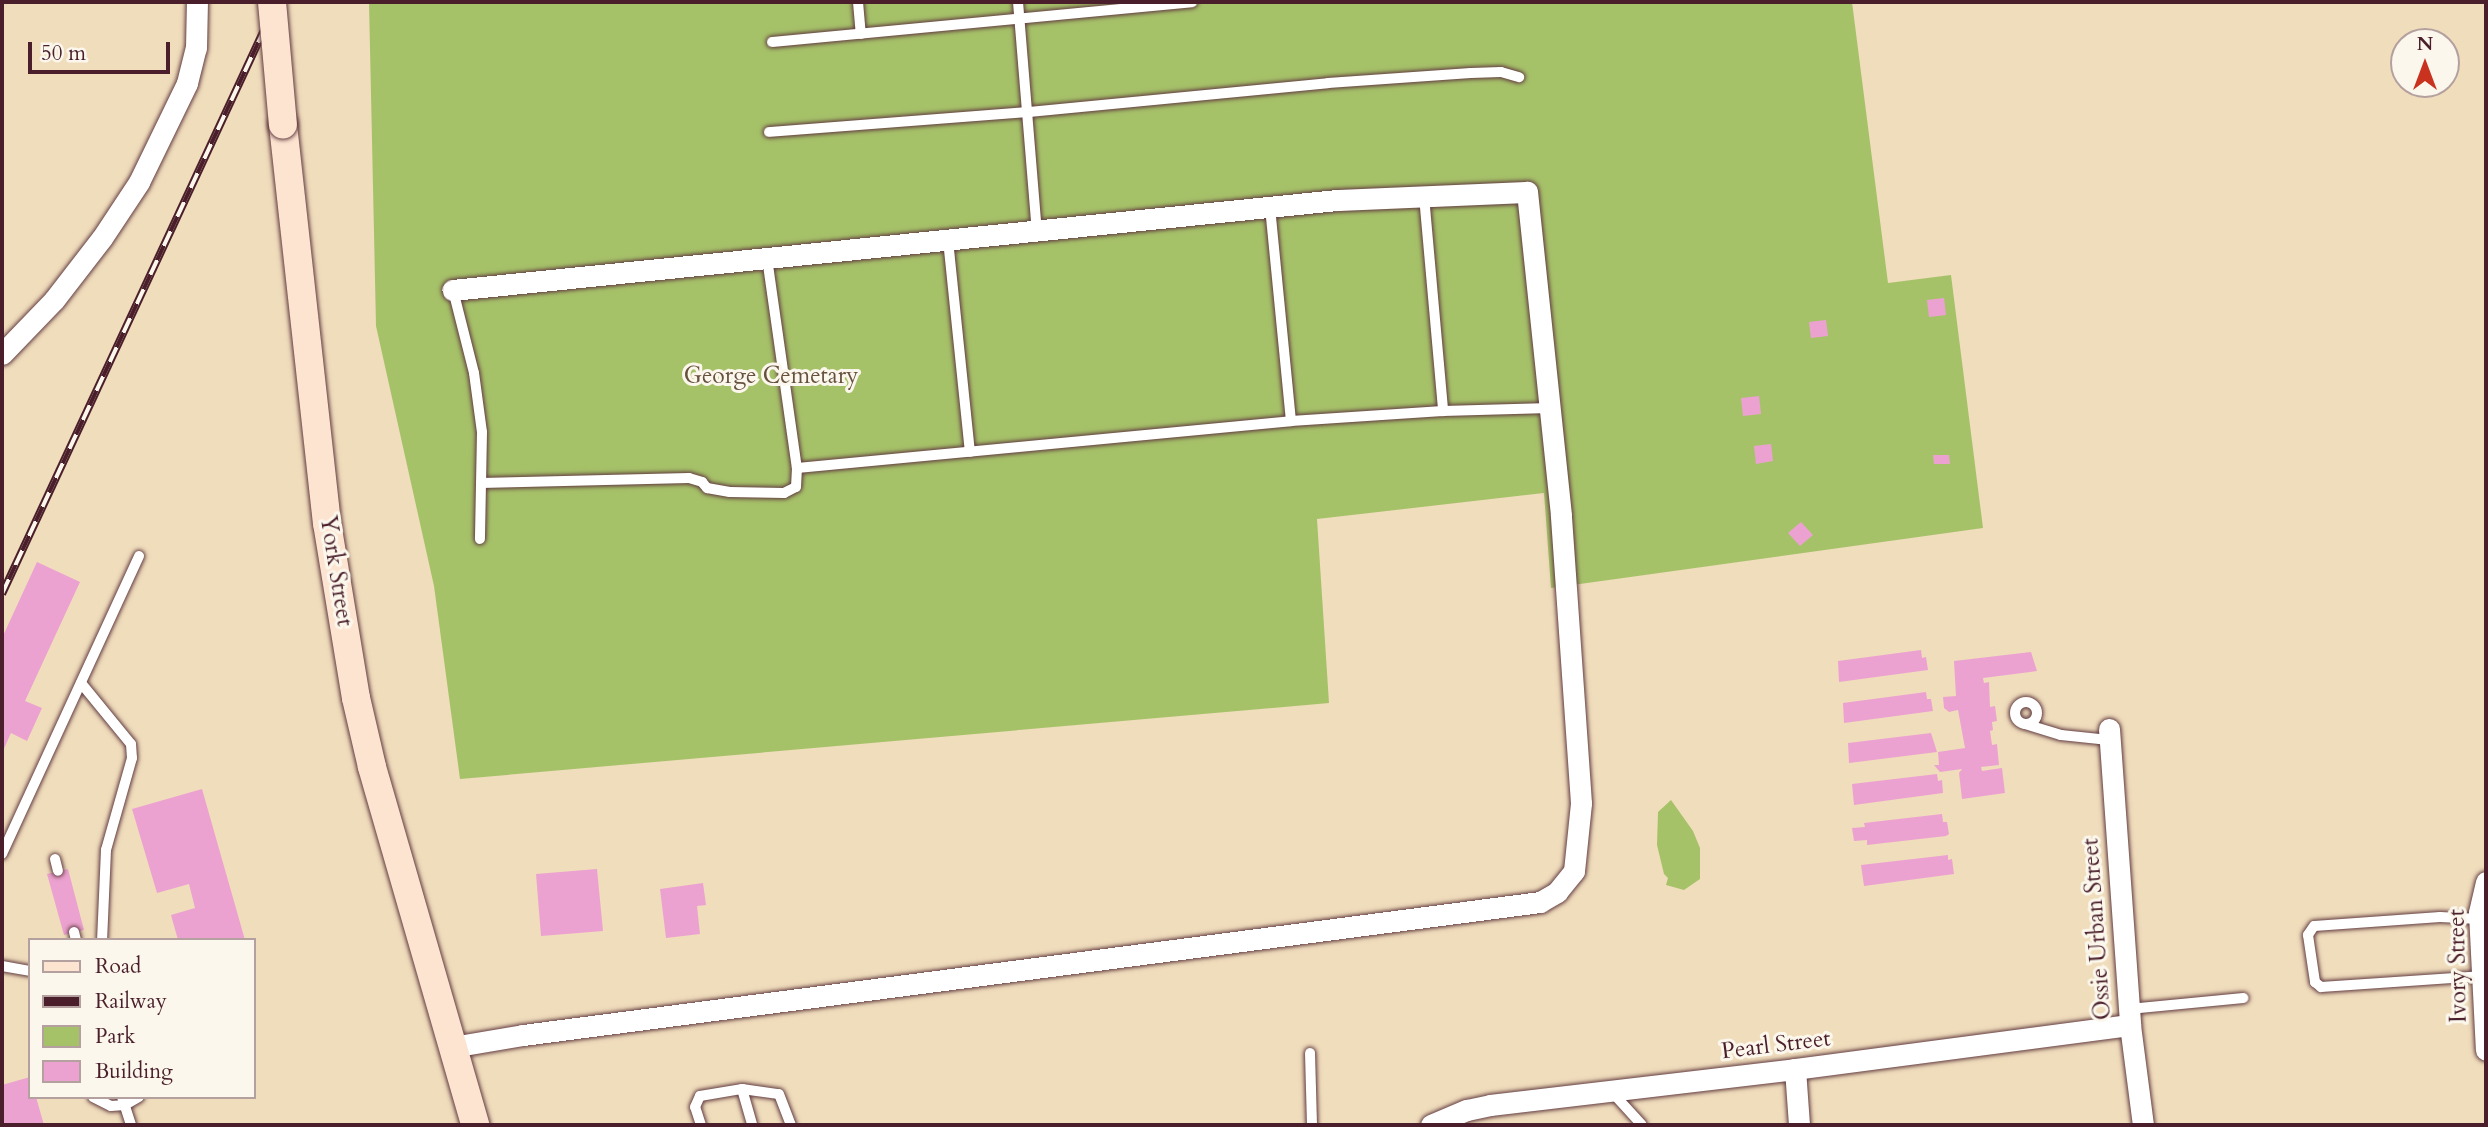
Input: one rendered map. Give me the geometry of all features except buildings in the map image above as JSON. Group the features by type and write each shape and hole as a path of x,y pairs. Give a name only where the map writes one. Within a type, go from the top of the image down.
{"main road":[{"name":"York Street","path":"272,2 327,523 356,698 372,767 475,1125"}],"street":[{"path":"2,354 54,300 102,238 139,182 187,83 196,48 197,2"},
{"path":"452,1047 523,1035 1540,902 1557,892 1574,871 1581,803 1561,515 1527,192 1270,207 453,290"},
{"name":"Ossie Urban Street","path":"2109,734 2130,1017 2143,1125"},
{"name":"Ivory Street","path":"2486,882 2479,919 2486,1050"},
{"name":"Pearl Street","path":"1431,1125 1467,1110 1490,1105 1795,1069 2130,1017"},
{"path":"1795,1069 1799,1125"}],"lane":[{"path":"858,2 861,34"},
{"path":"1017,2 1029,112 1037,231"},
{"path":"772,42 1192,2"},
{"path":"769,132 1471,73 1501,72 1519,77"},
{"path":"1424,196 1443,411"},
{"path":"1270,207 1292,421"},
{"path":"948,240 970,452"},
{"path":"481,484 689,478 702,482 707,488 730,492 785,493 796,487 797,468 766,258"},
{"path":"453,290 474,373 482,432 480,539"},
{"path":"797,468 1292,421 1443,411 1550,408"},
{"path":"2,854 139,556"},
{"path":"81,683 131,744 132,758 106,850 102,938"},
{"path":"2025,724 2062,734 2109,734"},
{"path":"55,859 58,871"},
{"path":"2479,919 2440,917 2314,926 2308,935 2315,982 2321,987 2481,976"},
{"path":"2,966 28,971"},
{"path":"2130,1017 2243,998"},
{"path":"1310,1053 1312,1125"},
{"path":"701,1125 695,1107 700,1096 742,1089 779,1094 791,1125"},
{"path":"742,1089 752,1125"},
{"path":"1610,1090 1642,1125"},
{"path":"97,1099 111,1106 124,1101 131,1125"}],"green space":[{"name":"George Cemetary","path":"369,2 1852,2 1888,283 1951,275 1983,528 1551,588 1544,493 1317,519 1329,703 460,779 434,586 376,326"},
{"path":"1671,800 1693,831 1700,848 1700,879 1684,890 1666,885 1668,878 1664,874 1657,845 1658,812"}],"railway":[{"path":"2,594 277,2"}]}
